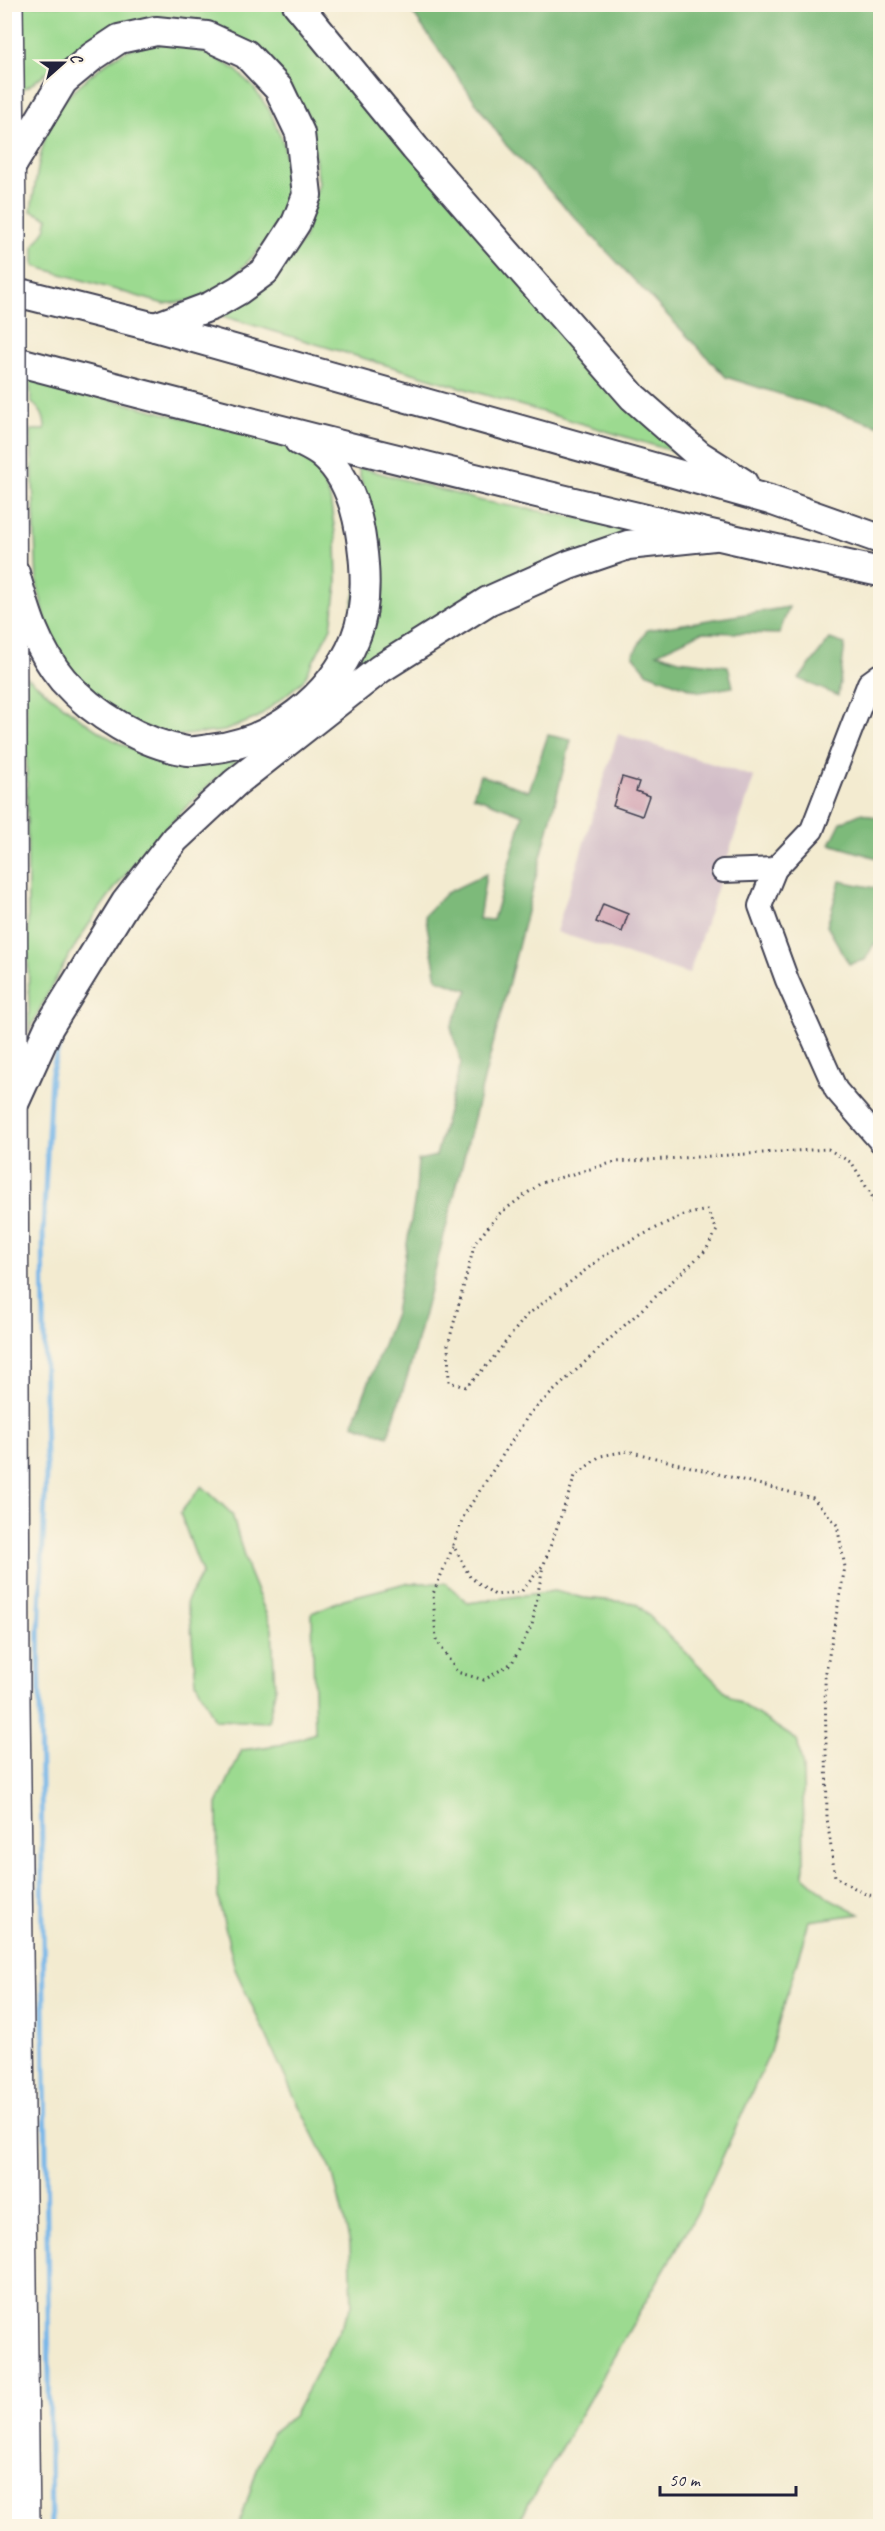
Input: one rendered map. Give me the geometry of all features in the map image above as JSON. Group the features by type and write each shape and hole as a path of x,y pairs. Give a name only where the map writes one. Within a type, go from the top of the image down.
{"highway":[{"path":"6,4 13,1106 13,1702 23,2526"}],"main road":[{"path":"297,4 415,148 633,397 699,455 770,500"},
{"path":"8,172 63,81 92,57 119,39 156,31 207,36 246,54 266,75 279,89 300,133 307,195 296,223 265,271 239,290 211,306 155,327"},
{"path":"4,289 155,327 770,500 880,538"},
{"path":"4,358 285,432 714,536 880,572"},
{"path":"9,556 34,636 63,680 96,709 124,728 159,745 190,751 228,747 267,734 310,703 343,664 356,637 364,605 364,564 360,527 352,499 340,476 323,455 285,432"},
{"path":"13,1106 49,1027 126,902 176,839 235,783 380,669 488,601 569,565 628,545 714,536"}],"lane":[{"path":"880,675 869,683 812,831 775,870 760,906 786,980 836,1090 880,1141"},
{"path":"723,871 775,870"}],"path":[{"path":"880,1232 873,1198 852,1163 828,1149 615,1162 541,1183 499,1214 475,1243 448,1346 449,1382 466,1387 490,1362 526,1316 609,1252 680,1216 707,1210 717,1230 706,1251 530,1413 464,1515 433,1594 436,1639 457,1672 484,1680 512,1663 532,1625 544,1564 575,1476 600,1456 628,1451 813,1498 837,1525 845,1567 825,1677 827,1818 835,1877 867,1895 880,1896"},
{"path":"453,1545 470,1576 495,1595 521,1592 544,1564"}],"shaded area":[{"path":"618,734 754,777 689,974 556,932"}],"green space":[{"path":"17,5 285,5 679,453 216,314 273,277 303,241 319,183 308,116 279,69 124,27 91,38 29,86 18,91"},
{"path":"407,5 880,5 880,426 726,377 506,145"},
{"path":"152,43 181,45 209,54 235,69 253,87 270,111 284,145 288,197 270,238 231,280 195,300 164,304 34,266 34,245 45,230 48,218 31,211 42,151 53,116 58,108 75,89 107,62 129,50"},
{"path":"30,379 278,442 306,457 319,473 330,498 336,540 337,585 331,627 303,681 257,718 224,731 175,736 133,724 80,685 53,650 37,584 31,430 45,430 45,425 42,414 31,402"},
{"path":"358,467 482,501 664,533 520,571 423,625 376,657 333,692 371,521"},
{"path":"789,607 779,634 702,632 657,653 679,660 728,666 733,687 700,692 648,673 633,655 647,630"},
{"path":"830,639 845,644 838,696 799,679"},
{"path":"26,676 98,731 138,751 182,760 246,753 180,814 121,880 71,952 29,1032"},
{"path":"548,735 571,740 410,1368 388,1436 353,1424 395,1313 416,1192 418,1160 436,1156 461,1063 451,1027 468,990 437,979 425,915 446,893 486,874 479,919 493,920 523,815 473,796 480,775 529,791"},
{"path":"862,813 880,819 880,859 830,844 841,822"},
{"path":"840,881 880,889 880,945 874,944 865,960 849,964 827,926"},
{"path":"202,1486 232,1514 248,1570 272,1628 275,1691 268,1722 215,1720 196,1682 190,1617 186,1603 202,1573 180,1513"},
{"path":"406,1583 446,1583 468,1603 554,1591 584,1598 636,1603 731,1697 797,1740 803,1768 804,1876 829,1898 860,1914 809,1921 769,2055 697,2213 516,2526 239,2526 271,2433 293,2416 352,2306 350,2243 332,2171 292,2092 235,1969 218,1898 217,1804 242,1750 285,1744 315,1733 312,1613 344,1599"}],"building":[{"path":"622,777 639,782 636,791 649,796 642,816 613,806"},
{"path":"603,904 628,914 622,932 596,922"}],"waterway":[{"path":"51,2526 39,1633 46,1473 43,1231 51,1076 64,1027"}]}
